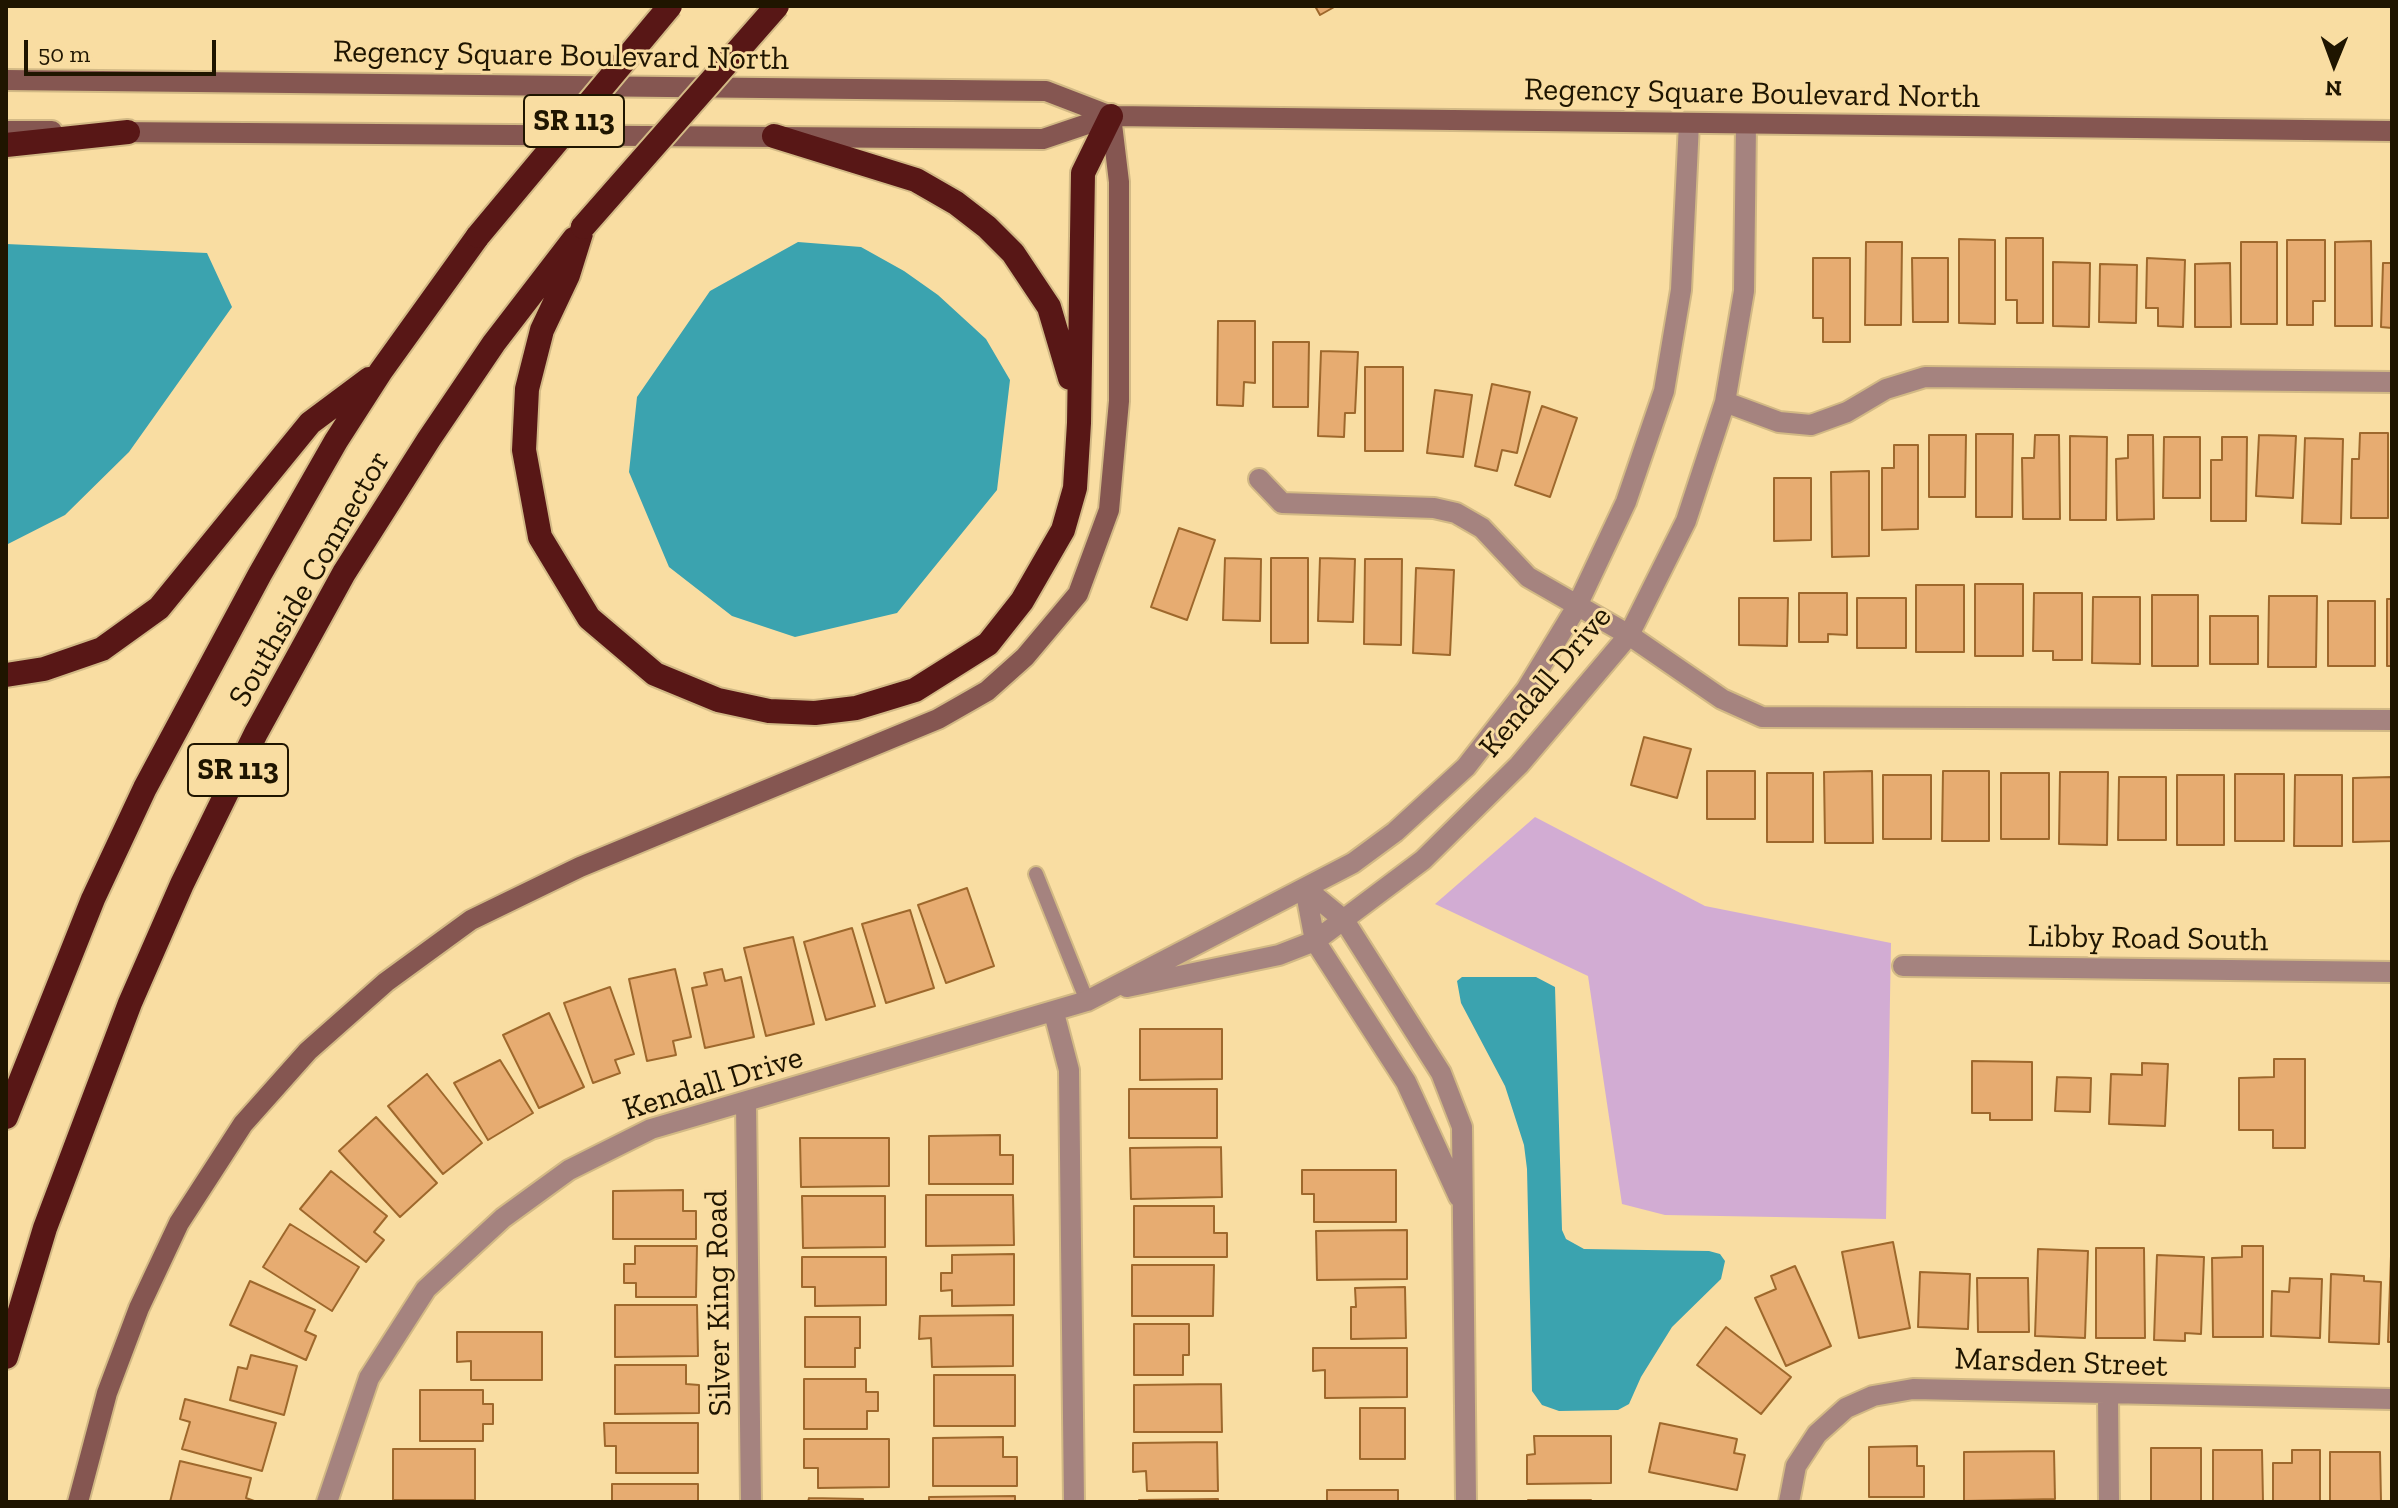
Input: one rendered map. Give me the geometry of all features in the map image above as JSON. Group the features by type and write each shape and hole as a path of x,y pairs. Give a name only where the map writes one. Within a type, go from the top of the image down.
{"highway":[{"name":"Southside Connector","path":"6,1117 93,899 145,788 260,574 336,441 381,371 478,236 670,6"},
{"name":"Southside Connector","path":"6,1374 9,1346 45,1228 130,1003 182,884 256,733 344,573 494,343 579,234 777,6"},
{"path":"579,234 568,275 542,330 527,389 524,450 540,537 589,618 655,674 718,700 769,711 815,713 856,708 915,690 988,644 1022,601 1063,530 1075,488 1079,423 1083,173 1111,116"},
{"path":"6,145 128,132"},
{"path":"774,136 916,180 987,227 1013,253 1049,307 1065,349 1079,423"},
{"path":"6,675 44,669 102,649 159,608 310,423 381,371"}],"street":[{"name":"Regency Square Boulevard North","path":"6,80 1046,91 1111,116"},
{"name":"Regency Square Boulevard North","path":"6,131 1043,139 1111,116 2392,131"},
{"path":"78,1502 107,1393 139,1308 179,1223 243,1124 308,1051 386,982 471,920 580,867 938,719 987,691 1025,657 1078,594 1109,510 1119,401 1119,182 1111,116"},
{"name":"Kendall Drive","path":"327,1502 369,1378 426,1289 503,1218 569,1170 651,1129 1054,1013 1093,997 1353,863 1395,832 1466,767 1526,690 1576,608 1626,502 1664,391 1681,290 1689,123"},
{"name":"Kendall Drive","path":"1093,997 1279,955 1315,941 1423,860 1519,765 1629,635 1686,521 1725,402 1744,291 1746,124"},
{"path":"1725,402 1779,422 1811,425 1847,412 1886,389 1925,377 2392,382"},
{"path":"1259,479 1282,503 1434,508 1456,513 1482,528 1528,577 1576,608 1629,635 1722,699 1762,717 2392,720"},
{"path":"1305,888 1344,920 1441,1073 1462,1127 1466,1502"},
{"path":"1305,888 1315,941 1406,1082 1462,1204"},
{"name":"Libby Road South","path":"1903,966 2392,972"},
{"path":"1054,1013 1069,1070 1074,1502"},
{"name":"Silver King Road","path":"746,1103 751,1502"},
{"name":"Marsden Street","path":"1789,1502 1796,1466 1817,1434 1846,1408 1873,1396 1913,1389 2392,1399"},
{"path":"2108,1395 2109,1502"}],"lane":[{"path":"1036,874 1093,997"}],"shaded area":[{"path":"1535,817 1705,906 1891,943 1886,1219 1665,1215 1622,1204 1588,976 1435,904"}],"water":[{"path":"798,242 861,247 904,271 938,295 986,339 1010,380 997,490 897,613 795,637 732,616 669,567 629,472 637,397 710,291"},
{"path":"6,244 207,253 232,307 129,452 65,515 6,545"},
{"path":"1462,977 1536,977 1555,987 1562,1230 1566,1239 1584,1249 1709,1251 1720,1254 1725,1261 1721,1279 1672,1327 1641,1377 1629,1404 1618,1410 1559,1411 1542,1405 1532,1391 1524,1145 1505,1086 1461,1003 1457,981"}],"building":[{"path":"1315,6 1336,6 1320,15"},
{"path":"2006,238 2043,238 2043,323 2017,323 2017,300 2006,300"},
{"path":"1959,239 1995,240 1995,324 1959,323"},
{"path":"2287,240 2325,240 2325,301 2313,301 2313,325 2287,325"},
{"path":"2371,241 2372,326 2335,326 2335,242"},
{"path":"1866,242 1902,242 1901,325 1865,325"},
{"path":"2241,242 2277,242 2277,324 2241,324"},
{"path":"1813,258 1850,258 1850,342 1823,342 1823,318 1813,318"},
{"path":"1912,258 1948,258 1948,322 1913,322"},
{"path":"2147,258 2185,260 2183,327 2158,326 2158,308 2146,308"},
{"path":"2053,262 2090,263 2089,327 2053,326"},
{"path":"2230,263 2231,327 2195,327 2195,264"},
{"path":"2383,263 2392,263 2392,328 2381,327"},
{"path":"2100,264 2137,265 2136,323 2099,322"},
{"path":"1218,321 1255,321 1255,383 1244,382 1243,406 1217,405"},
{"path":"1273,342 1309,342 1308,407 1273,407"},
{"path":"1321,351 1358,352 1355,413 1345,413 1344,437 1318,436"},
{"path":"1365,367 1403,367 1403,451 1365,451"},
{"path":"1492,384 1530,392 1517,453 1502,450 1497,471 1475,466"},
{"path":"1435,390 1472,395 1463,457 1427,453"},
{"path":"1542,406 1577,418 1550,497 1515,485"},
{"path":"2360,433 2388,433 2388,518 2351,518 2352,459 2359,459"},
{"path":"1976,434 2013,434 2012,517 1976,517"},
{"path":"1929,435 1966,435 1965,497 1929,497"},
{"path":"2035,435 2059,435 2060,519 2023,519 2022,458 2034,458"},
{"path":"2128,435 2153,435 2154,519 2117,520 2116,459 2128,458"},
{"path":"2259,435 2296,436 2293,498 2256,496"},
{"path":"2070,436 2107,437 2106,520 2070,520"},
{"path":"2164,437 2200,437 2200,498 2163,498"},
{"path":"2222,437 2247,437 2246,521 2211,521 2211,460 2222,460"},
{"path":"2305,438 2343,439 2341,524 2302,523"},
{"path":"1894,445 1918,445 1918,529 1882,530 1882,468 1894,468"},
{"path":"1869,471 1869,556 1832,557 1831,472"},
{"path":"1774,478 1811,478 1811,540 1774,541"},
{"path":"1179,528 1215,540 1187,620 1151,607"},
{"path":"1225,558 1261,559 1260,621 1223,620"},
{"path":"1271,558 1308,558 1308,643 1271,643"},
{"path":"1320,558 1355,559 1353,622 1318,621"},
{"path":"1365,559 1402,559 1401,645 1364,644"},
{"path":"1416,568 1454,570 1450,655 1413,653"},
{"path":"1975,584 2023,584 2023,656 1975,656"},
{"path":"1916,585 1964,585 1964,652 1916,652"},
{"path":"1799,593 1847,593 1847,635 1828,634 1828,642 1799,642"},
{"path":"2034,593 2082,593 2082,660 2053,660 2053,651 2033,651"},
{"path":"2152,595 2198,595 2198,666 2152,666"},
{"path":"2269,596 2317,596 2316,667 2268,667"},
{"path":"2093,597 2140,597 2140,664 2092,663"},
{"path":"1739,598 1788,598 1787,646 1739,645"},
{"path":"1857,598 1906,598 1906,648 1857,648"},
{"path":"2387,599 2392,599 2392,666 2387,666"},
{"path":"2328,601 2375,601 2375,666 2328,666"},
{"path":"2210,616 2258,616 2258,664 2210,664"},
{"path":"1644,737 1691,749 1677,798 1631,785"},
{"path":"1707,771 1755,771 1755,819 1707,819"},
{"path":"1872,771 1873,843 1825,843 1824,772"},
{"path":"1943,771 1989,771 1989,841 1942,841"},
{"path":"2060,772 2108,772 2107,845 2059,844"},
{"path":"1767,773 1813,773 1813,842 1767,842"},
{"path":"2001,773 2049,773 2049,839 2001,839"},
{"path":"2235,774 2284,774 2284,841 2235,841"},
{"path":"1883,775 1931,775 1931,839 1883,839"},
{"path":"2177,775 2224,775 2224,845 2177,845"},
{"path":"2295,775 2342,775 2342,846 2294,846"},
{"path":"2119,777 2166,777 2166,840 2118,840"},
{"path":"2392,777 2392,841 2353,842 2353,778"},
{"path":"967,888 994,966 946,983 918,905"},
{"path":"910,910 934,988 886,1003 862,924"},
{"path":"852,928 875,1006 826,1020 804,942"},
{"path":"793,937 814,1024 766,1036 744,948"},
{"path":"675,969 691,1037 673,1041 676,1055 647,1061 629,979"},
{"path":"722,969 725,981 741,977 754,1037 705,1048 692,988 707,985 704,973"},
{"path":"610,987 634,1054 615,1060 620,1073 593,1083 564,1003"},
{"path":"549,1013 584,1087 539,1108 503,1035"},
{"path":"1140,1029 1222,1029 1222,1079 1140,1080"},
{"path":"2274,1059 2305,1059 2305,1148 2273,1148 2273,1130 2239,1130 2239,1078 2274,1077"},
{"path":"500,1060 533,1113 488,1140 454,1083"},
{"path":"1972,1061 2032,1062 2032,1120 1990,1120 1990,1113 1972,1113"},
{"path":"2142,1063 2168,1064 2165,1126 2109,1124 2111,1074 2142,1075"},
{"path":"427,1074 482,1143 443,1174 388,1106"},
{"path":"2057,1077 2091,1078 2090,1112 2055,1111"},
{"path":"1129,1089 1217,1089 1217,1138 1129,1138"},
{"path":"376,1117 437,1183 400,1217 339,1151"},
{"path":"1000,1135 1000,1155 1013,1155 1013,1184 929,1184 929,1136"},
{"path":"800,1138 889,1138 889,1186 801,1187"},
{"path":"1221,1147 1222,1197 1131,1199 1130,1148"},
{"path":"1302,1170 1396,1170 1396,1222 1314,1222 1314,1194 1302,1194"},
{"path":"331,1171 387,1216 374,1232 384,1240 366,1262 300,1209"},
{"path":"683,1190 683,1211 696,1211 696,1239 613,1239 613,1191"},
{"path":"926,1195 1013,1195 1014,1245 926,1246"},
{"path":"802,1196 885,1196 885,1247 803,1248"},
{"path":"1134,1206 1214,1206 1214,1233 1227,1233 1227,1257 1134,1257"},
{"path":"290,1224 359,1267 332,1311 263,1267"},
{"path":"1407,1230 1407,1279 1317,1280 1316,1231"},
{"path":"1893,1242 1910,1328 1859,1338 1842,1252"},
{"path":"635,1246 697,1246 696,1297 636,1297 636,1283 624,1283 624,1264 635,1264"},
{"path":"2242,1246 2263,1246 2263,1337 2213,1337 2212,1258 2242,1257"},
{"path":"2096,1248 2144,1248 2145,1338 2096,1338"},
{"path":"2038,1249 2088,1251 2085,1338 2035,1336"},
{"path":"1014,1254 1014,1305 952,1306 952,1290 941,1291 941,1273 952,1273 952,1255"},
{"path":"2157,1255 2204,1257 2201,1334 2185,1333 2185,1341 2154,1340"},
{"path":"2391,1256 2392,1342 2388,1342"},
{"path":"802,1257 886,1257 886,1305 815,1306 815,1287 802,1287"},
{"path":"1132,1265 1214,1265 1213,1316 1132,1316"},
{"path":"1795,1266 1831,1346 1786,1366 1755,1298 1776,1289 1771,1276"},
{"path":"1920,1272 1970,1274 1968,1329 1918,1327"},
{"path":"2331,1274 2364,1276 2364,1281 2381,1282 2379,1344 2329,1342"},
{"path":"1977,1278 2028,1278 2029,1332 1978,1332"},
{"path":"2290,1278 2322,1279 2320,1338 2271,1336 2272,1291 2289,1292"},
{"path":"250,1281 315,1310 305,1331 316,1336 306,1360 230,1325"},
{"path":"1405,1287 1406,1338 1351,1339 1351,1307 1356,1307 1355,1288"},
{"path":"615,1305 697,1305 698,1356 615,1357"},
{"path":"1013,1315 1013,1366 932,1367 931,1338 919,1339 920,1316"},
{"path":"805,1317 860,1317 860,1348 855,1348 855,1367 805,1367"},
{"path":"1134,1324 1189,1324 1189,1355 1183,1355 1183,1375 1134,1375"},
{"path":"1726,1327 1791,1377 1761,1414 1697,1365"},
{"path":"457,1332 542,1332 542,1380 471,1380 471,1361 457,1362"},
{"path":"1313,1348 1407,1348 1407,1397 1325,1398 1325,1370 1313,1371"},
{"path":"251,1355 297,1366 284,1415 230,1400 238,1367 247,1369"},
{"path":"615,1365 686,1365 686,1384 699,1385 699,1413 615,1414"},
{"path":"934,1375 1015,1375 1015,1426 934,1426"},
{"path":"804,1379 866,1379 866,1392 878,1392 878,1411 867,1411 867,1429 804,1429"},
{"path":"1221,1384 1222,1432 1134,1432 1134,1385"},
{"path":"420,1390 483,1390 483,1404 493,1404 493,1424 483,1424 483,1441 420,1441"},
{"path":"185,1399 276,1423 262,1471 182,1449 190,1422 180,1419"},
{"path":"1360,1408 1405,1408 1405,1459 1360,1459"},
{"path":"604,1423 698,1423 698,1473 616,1473 616,1446 605,1446"},
{"path":"1660,1423 1737,1439 1734,1453 1745,1455 1737,1490 1649,1472"},
{"path":"1534,1436 1611,1436 1611,1483 1527,1484 1527,1455 1535,1454"},
{"path":"1003,1437 1003,1457 1017,1457 1017,1486 933,1486 933,1438"},
{"path":"804,1439 889,1439 889,1487 818,1488 818,1468 804,1468"},
{"path":"1217,1442 1218,1491 1147,1491 1146,1471 1133,1472 1133,1443"},
{"path":"1917,1446 1917,1466 1924,1466 1924,1497 1869,1497 1869,1447"},
{"path":"2151,1448 2201,1448 2201,1502 2151,1502"},
{"path":"393,1449 475,1449 475,1500 393,1500"},
{"path":"2213,1450 2262,1450 2263,1502 2213,1502"},
{"path":"2292,1450 2320,1450 2320,1502 2273,1502 2273,1463 2292,1463"},
{"path":"2054,1451 2055,1499 1964,1501 1964,1452"},
{"path":"2330,1452 2380,1452 2381,1502 2330,1502"},
{"path":"180,1461 251,1478 246,1498 257,1502 170,1502"},
{"path":"612,1484 698,1484 698,1502 612,1502"},
{"path":"1327,1490 1398,1490 1398,1502 1327,1502"},
{"path":"1015,1496 1015,1502 929,1502 929,1497"},
{"path":"809,1498 863,1499 863,1502 808,1502"},
{"path":"1218,1499 1218,1502 1139,1502 1139,1500"},
{"path":"1591,1500 1591,1502 1528,1502"}]}
